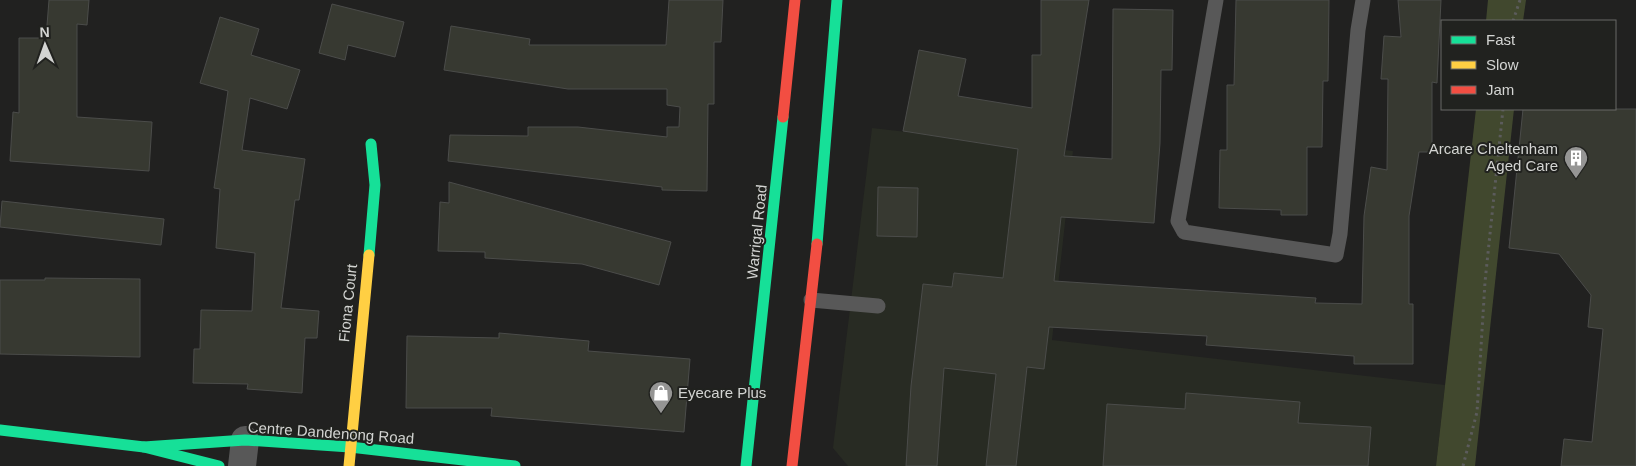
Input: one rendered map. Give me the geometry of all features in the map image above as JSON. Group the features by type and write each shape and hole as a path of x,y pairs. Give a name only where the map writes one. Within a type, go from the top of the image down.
{"main road":[{"name":"Warrigal Road","path":"746,466 795,0"},
{"path":"792,466 819,220 837,0"},
{"name":"Fiona Court","path":"349,466 375,186 371,144"},
{"name":"Centre Dandenong Road","path":"0,430 144,447 244,453 350,447 514,466"},
{"name":"Centre Dandenong Road","path":"144,447 219,466"}],"lane":[{"path":"1216,0 1191,157 1178,221 1184,232 1336,255 1340,234 1358,30 1363,0"},
{"path":"810,300 878,306"}],"path":[{"path":"1513,20 1520,0"},
{"path":"1463,466 1477,412 1485,282 1503,110"}],"shaded area":[{"path":"872,128 1073,151 1052,340 1445,385 1436,466 848,466 833,448"}],"green space":[{"path":"1488,0 1526,0 1523,20 1486,20"},
{"path":"1476,110 1514,110 1475,466 1436,466"}],"building":[{"path":"49,0 89,0 87,25 77,24 77,117 152,122 149,171 10,161 13,112 19,113 19,38 46,38"},
{"path":"669,0 723,0 721,42 714,42 714,104 708,104 707,191 662,190 662,187 448,161 450,135 528,136 528,127 578,127 667,137 667,127 679,127 680,107 667,105 667,89 568,89 444,70 451,26 530,39 529,45 666,45"},
{"path":"1041,0 1089,0 1064,156 1112,159 1113,9 1173,10 1172,70 1161,70 1160,143 1154,223 1061,217 1054,281 1316,298 1315,303 1362,304 1364,216 1371,167 1387,170 1388,79 1381,79 1384,36 1401,37 1398,0 1441,0 1437,83 1432,82 1432,152 1419,152 1409,216 1409,304 1413,304 1413,364 1354,364 1354,356 1206,345 1207,336 1049,327 1044,369 1027,367 1016,466 986,466 996,374 944,368 937,466 906,466 911,386 923,284 952,287 954,273 1003,278 1018,149 903,131 919,50 966,59 958,96 1032,108 1032,55 1041,55"},
{"path":"1236,0 1329,0 1328,81 1323,81 1322,147 1307,147 1307,215 1281,215 1281,210 1219,208 1220,150 1227,150 1227,85 1234,85"},
{"path":"332,4 404,22 395,57 348,45 345,60 319,53"},
{"path":"220,17 259,29 251,55 300,70 287,109 250,98 242,150 305,159 299,200 295,200 281,308 319,311 317,338 305,338 302,393 247,389 248,384 193,383 194,349 200,349 201,310 252,311 255,253 216,248 220,189 214,188 228,91 200,83"},
{"name":"Arcare Cheltenham Aged Care","path":"1636,109 1636,466 1561,466 1564,439 1592,442 1603,329 1588,327 1591,295 1559,254 1509,248 1523,110"},
{"path":"449,182 671,242 659,285 582,264 485,258 485,252 438,251 440,202 449,203"},
{"path":"878,187 918,188 917,237 877,236"},
{"path":"2,201 164,219 161,245 0,227"},
{"path":"45,278 140,279 140,357 0,354 0,280 45,280"},
{"path":"499,333 589,341 588,351 690,359 684,432 491,416 492,408 406,408 407,336 499,338"},
{"path":"1186,393 1300,402 1298,423 1371,427 1368,466 1103,466 1107,404 1185,409"}],"traffic: fast":[{"path":"817,244 837,0"},
{"path":"746,466 783,117"},
{"path":"369,255 375,185 371,144"},
{"path":"0,430 144,447 219,466"},
{"path":"144,447 245,440 350,447 515,466"}],"traffic: slow":[{"path":"349,466 369,255"}],"traffic: jam":[{"path":"783,117 795,0"},
{"path":"792,466 817,244"}],"place":[{"name":"Arcare Cheltenham Aged Care","path":"1576,179"},
{"name":"Eyecare Plus","path":"661,414"}]}
